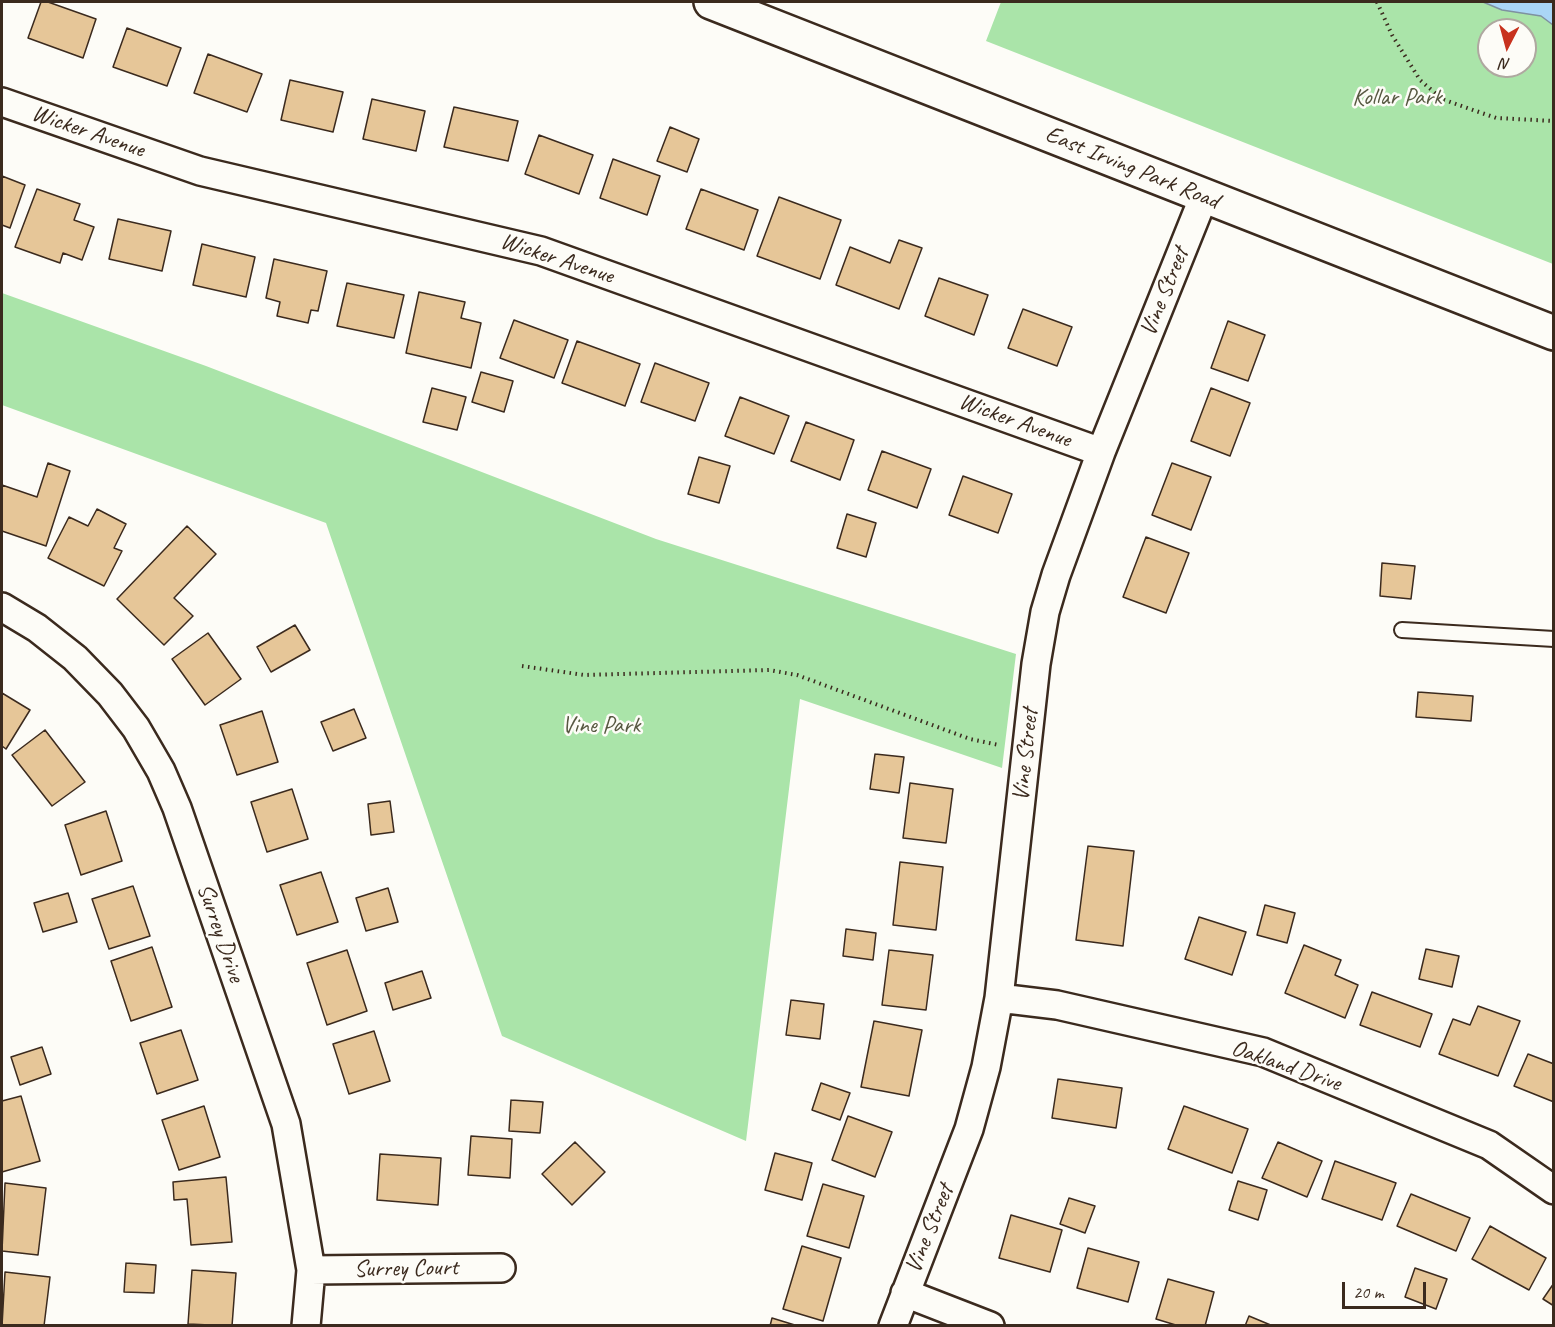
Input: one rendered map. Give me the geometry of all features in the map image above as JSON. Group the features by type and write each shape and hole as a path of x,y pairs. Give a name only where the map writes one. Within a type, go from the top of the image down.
{"main road":[{"name":"East Irving Park Road","path":"711,2 1554,333"}],"street":[{"name":"Wicker Avenue","path":"2,102 200,171 541,251 1101,452"},
{"name":"Vine Street","path":"893,1326 969,1129 986,1067 999,998 1045,612 1056,575 1101,452 1204,196"},
{"name":"Surrey Drive","path":"2,607 37,628 75,658 96,680 136,728 161,771 177,808 286,1124 311,1270 306,1326"},
{"name":"Oakland Drive","path":"999,998 1057,1005 1263,1052 1489,1145 1554,1190"},
{"name":"Surrey Court","path":"311,1270 501,1268"},
{"path":"904,1293 990,1326"}],"lane":[{"path":"1402,630 1554,639"}],"path":[{"path":"1377,2 1392,35 1420,80 1442,99 1496,118 1554,121"},
{"path":"522,666 584,675 735,670 778,671 797,675 970,739 1027,750"}],"green space":[{"name":"Kollar Park","path":"1001,2 1553,2 1553,264 986,41"},
{"name":"Vine Park","path":"2,293 206,366 656,539 1016,654 1002,768 800,699 746,1141 502,1036 326,523 2,405"}],"water":[{"path":"1483,2 1553,2 1553,25 1541,16 1502,10"}],"building":[{"path":"41,2 48,2 96,19 83,58 28,38"},
{"path":"127,28 181,48 167,86 113,67"},
{"path":"208,54 262,74 247,112 194,93"},
{"path":"290,80 343,92 333,132 281,120"},
{"path":"372,99 425,111 416,151 363,139"},
{"path":"454,107 518,121 508,161 444,147"},
{"path":"670,127 699,139 687,172 657,161"},
{"path":"539,135 593,155 579,194 525,174"},
{"path":"613,159 660,176 647,215 600,198"},
{"path":"2,176 25,185 10,228 2,225"},
{"path":"37,189 80,204 74,220 94,227 82,260 63,253 60,263 15,247"},
{"path":"701,189 758,210 744,250 686,229"},
{"path":"779,197 841,220 820,279 757,256"},
{"path":"118,219 171,231 162,271 109,259"},
{"path":"899,240 922,248 899,309 836,285 850,247 890,263"},
{"path":"202,244 255,257 246,297 193,285"},
{"path":"274,259 327,271 318,311 311,310 308,323 277,316 280,302 266,298"},
{"path":"939,278 988,295 974,335 925,316"},
{"path":"347,283 404,295 394,338 337,326"},
{"path":"419,292 465,302 461,318 481,323 471,368 406,353"},
{"path":"1023,309 1072,327 1057,366 1008,348"},
{"path":"514,320 568,340 554,378 500,358"},
{"path":"1228,321 1265,335 1248,381 1211,368"},
{"path":"577,341 640,364 625,406 562,383"},
{"path":"655,363 709,383 695,421 641,402"},
{"path":"481,372 513,381 504,412 472,402"},
{"path":"432,388 466,397 457,430 423,422"},
{"path":"1211,388 1250,403 1230,456 1191,441"},
{"path":"740,397 789,416 774,454 725,436"},
{"path":"806,422 854,440 840,480 791,461"},
{"path":"882,451 931,469 917,508 868,490"},
{"path":"699,457 730,466 719,503 688,494"},
{"path":"48,463 70,471 46,546 2,531 2,485 37,497"},
{"path":"1172,463 1211,477 1191,530 1152,515"},
{"path":"963,476 1012,494 998,533 949,515"},
{"path":"97,509 126,524 114,548 122,551 104,586 48,558 69,517 88,526"},
{"path":"847,514 876,523 866,557 837,548"},
{"path":"187,526 216,554 174,598 193,616 164,645 117,599"},
{"path":"1146,537 1189,553 1166,613 1123,597"},
{"path":"1382,563 1415,566 1411,599 1380,596"},
{"path":"295,625 310,650 271,672 257,647"},
{"path":"208,633 241,679 205,705 172,659"},
{"path":"1418,692 1473,696 1471,721 1416,717"},
{"path":"2,693 30,710 6,749 2,746"},
{"path":"354,709 366,738 333,751 321,722"},
{"path":"262,711 278,762 237,775 220,725"},
{"path":"45,730 85,782 52,806 12,755"},
{"path":"875,754 904,757 899,793 870,789"},
{"path":"910,783 953,789 946,843 903,838"},
{"path":"292,789 308,839 267,852 251,802"},
{"path":"390,801 394,832 371,835 368,804"},
{"path":"106,811 122,861 81,875 65,825"},
{"path":"1088,846 1134,851 1123,946 1076,940"},
{"path":"900,862 943,867 936,930 893,925"},
{"path":"321,872 338,922 297,935 280,885"},
{"path":"133,886 150,936 109,949 92,899"},
{"path":"388,888 398,922 366,931 356,898"},
{"path":"68,893 77,922 43,932 34,903"},
{"path":"1265,905 1295,913 1287,943 1257,935"},
{"path":"1199,917 1246,932 1232,975 1185,959"},
{"path":"846,929 876,933 873,960 843,956"},
{"path":"1304,945 1341,960 1335,975 1358,985 1345,1018 1285,993"},
{"path":"152,947 172,1007 131,1021 111,961"},
{"path":"1426,949 1459,956 1452,987 1419,979"},
{"path":"347,950 367,1011 327,1025 307,963"},
{"path":"889,950 933,955 926,1010 882,1005"},
{"path":"422,971 431,998 393,1010 385,983"},
{"path":"1372,992 1432,1014 1420,1047 1360,1025"},
{"path":"791,1000 824,1004 820,1039 786,1035"},
{"path":"1478,1006 1520,1021 1498,1076 1439,1054 1453,1019 1470,1025"},
{"path":"874,1021 922,1030 909,1096 861,1087"},
{"path":"181,1030 198,1080 157,1094 140,1043"},
{"path":"374,1031 390,1081 349,1094 333,1044"},
{"path":"42,1047 51,1074 20,1085 11,1057"},
{"path":"1528,1054 1554,1064 1554,1102 1514,1086"},
{"path":"1058,1079 1122,1088 1116,1128 1052,1118"},
{"path":"821,1083 850,1093 840,1120 812,1110"},
{"path":"21,1096 40,1161 2,1172 2,1101"},
{"path":"511,1100 543,1102 540,1133 509,1131"},
{"path":"204,1106 220,1157 179,1170 162,1120"},
{"path":"1184,1106 1248,1129 1232,1173 1168,1149"},
{"path":"848,1116 892,1132 875,1177 832,1160"},
{"path":"471,1136 512,1139 510,1178 468,1175"},
{"path":"575,1142 605,1172 572,1205 542,1174"},
{"path":"1278,1142 1322,1161 1307,1197 1262,1178"},
{"path":"775,1153 812,1163 802,1200 765,1190"},
{"path":"380,1154 441,1158 438,1205 377,1200"},
{"path":"1335,1161 1396,1183 1382,1220 1322,1199"},
{"path":"226,1177 232,1242 191,1245 187,1199 174,1200 173,1182"},
{"path":"1238,1181 1267,1190 1258,1220 1229,1210"},
{"path":"5,1183 46,1188 38,1255 2,1251"},
{"path":"823,1184 864,1196 849,1248 807,1236"},
{"path":"1411,1194 1470,1218 1456,1251 1397,1226"},
{"path":"1069,1198 1095,1206 1085,1233 1060,1224"},
{"path":"1011,1215 1062,1230 1050,1272 999,1258"},
{"path":"1490,1226 1546,1258 1529,1290 1472,1259"},
{"path":"802,1246 841,1258 823,1321 783,1309"},
{"path":"1088,1248 1139,1262 1128,1302 1077,1288"},
{"path":"126,1263 156,1265 154,1293 124,1292"},
{"path":"1415,1268 1447,1279 1436,1309 1405,1297"},
{"path":"192,1270 236,1273 232,1326 188,1324"},
{"path":"5,1272 50,1277 44,1326 2,1326"},
{"path":"1168,1279 1214,1292 1205,1326 1179,1326 1156,1319"},
{"path":"1554,1283 1554,1306 1543,1299"},
{"path":"1249,1316 1273,1326 1245,1326"},
{"path":"772,1318 798,1326 770,1326"}]}
